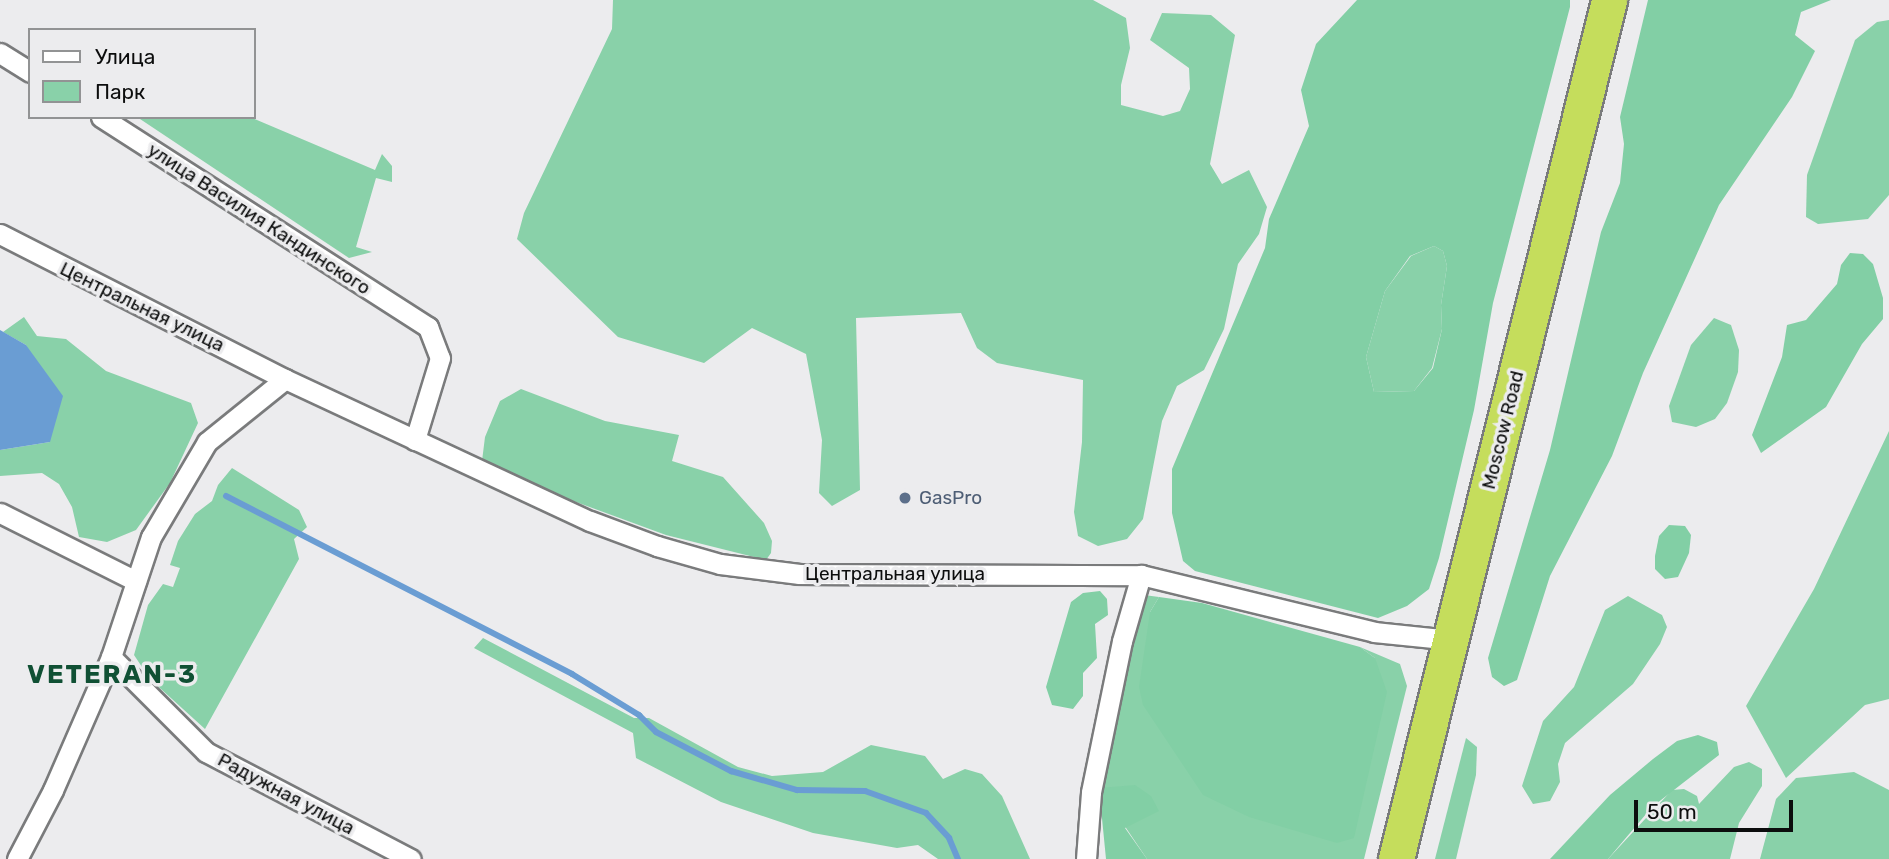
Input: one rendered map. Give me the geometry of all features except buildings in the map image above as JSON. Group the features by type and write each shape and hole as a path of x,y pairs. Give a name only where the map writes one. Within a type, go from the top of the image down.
{"highway":[{"name":"Moscow Road","path":"1396,859 1609,0"}],"street":[{"path":"0,52 28,71"},
{"name":"улица Василия Кандинского","path":"103,119 419,321 435,336 440,358 415,440"},
{"name":"Центральная улица","path":"0,234 285,379 590,521 720,564 845,576 1141,575 1374,632 1451,640"},
{"path":"17,859 53,790 111,657 151,537 207,442 285,379"},
{"path":"0,513 136,581"},
{"path":"1086,859 1091,792 1122,641 1141,575"},
{"name":"Радужная улица","path":"111,657 206,752 411,859"}],"green space":[{"path":"613,0 1093,0 1126,18 1130,48 1121,85 1121,105 1163,116 1180,111 1190,89 1189,68 1150,40 1162,13 1211,15 1235,35 1210,164 1222,184 1249,170 1267,207 1259,234 1238,264 1224,329 1204,370 1177,386 1162,421 1143,519 1127,539 1098,546 1078,536 1074,512 1082,442 1083,380 997,363 977,348 961,313 856,318 860,490 832,506 819,493 822,440 806,354 752,328 704,363 618,337 517,239 524,213 612,29"},
{"path":"1357,0 1570,0 1493,303 1474,410 1439,558 1429,589 1407,606 1378,618 1195,571 1183,561 1172,513 1172,469 1265,248 1269,219 1309,126 1301,90 1316,44","holes":["1434,246 1443,251 1447,266 1441,305 1442,329 1433,368 1414,391 1374,392 1366,357 1385,291 1410,256"]},
{"path":"1648,0 1831,0 1801,12 1795,35 1815,51 1792,97 1719,205 1643,373 1612,456 1550,576 1517,680 1504,686 1492,677 1488,658 1550,450 1601,232 1620,183 1624,144 1620,117"},
{"path":"1889,20 1889,195 1868,219 1818,224 1806,217 1807,175 1855,40 1877,22"},
{"path":"140,119 255,119 375,170 382,154 392,166 392,182 376,178 356,247 372,252 349,258"},
{"path":"1434,246 1443,251 1447,266 1441,305 1442,329 1432,368 1414,391 1374,392 1366,357 1385,291 1411,256"},
{"path":"1850,253 1863,254 1873,264 1883,298 1883,319 1862,344 1826,407 1761,453 1752,435 1782,357 1787,325 1806,320 1837,284 1841,265"},
{"path":"24,317 37,336 66,339 106,371 191,403 198,423 170,483 136,530 107,542 79,537 72,507 59,484 42,473 0,476 0,450 50,442 26,345 3,332"},
{"path":"1714,318 1731,325 1739,350 1738,372 1727,403 1715,419 1696,427 1672,422 1669,406 1691,345"},
{"path":"521,389 605,421 679,435 672,461 723,477 764,523 772,541 771,553 766,560 666,535 546,491 482,461 485,437 500,401"},
{"path":"1889,431 1889,699 1865,705 1786,778 1746,706 1814,589"},
{"path":"232,468 299,510 307,527 294,539 299,559 205,729 150,679 134,655 148,605 163,584 173,587 180,568 170,565 178,541 195,514 212,501 218,485"},
{"path":"1669,525 1685,526 1691,535 1689,553 1678,577 1665,579 1655,569 1655,556 1659,536"},
{"path":"1100,591 1107,599 1108,615 1095,624 1097,658 1083,673 1083,696 1073,709 1052,705 1046,687 1071,602 1083,593"},
{"path":"1144,595 1159,597 1150,612 1375,658 1360,647 1400,664 1407,686 1364,859 1147,859 1099,788 1107,690"},
{"path":"1628,596 1662,615 1667,627 1660,644 1633,684 1565,743 1558,764 1560,782 1550,801 1533,804 1522,786 1543,721 1574,687 1605,610"},
{"path":"1159,597 1202,603 1360,647 1375,658 1387,692 1354,838 1337,843 1249,817 1203,795 1143,705 1139,687 1150,612"},
{"path":"483,638 634,718 649,718 738,767 772,776 823,772 871,745 925,756 943,779 965,769 982,774 1002,796 1030,859 938,859 918,845 897,848 813,833 721,802 636,758 633,733 474,648"},
{"path":"1698,735 1717,742 1719,755 1652,807 1608,859 1550,859 1610,795 1677,741"},
{"path":"1466,738 1477,747 1476,775 1456,859 1435,859"},
{"path":"1749,762 1762,769 1762,786 1739,823 1730,859 1608,859 1672,790 1684,789 1697,796 1699,804 1734,767"},
{"path":"1854,772 1889,790 1889,859 1760,859 1776,799 1796,778"},
{"path":"1135,785 1151,796 1159,811 1125,828 1147,859 1106,859 1099,788"}],"water":[{"path":"0,330 26,345 63,396 50,442 0,450"}],"waterway":[{"path":"226,496 572,674 639,715 656,732 731,771 797,790 865,791 926,813 949,838 958,859"}],"place":[{"name":"GasPro","path":"905,498"}],"district":[{"name":"VETERAN-3","path":"112,675"}]}
